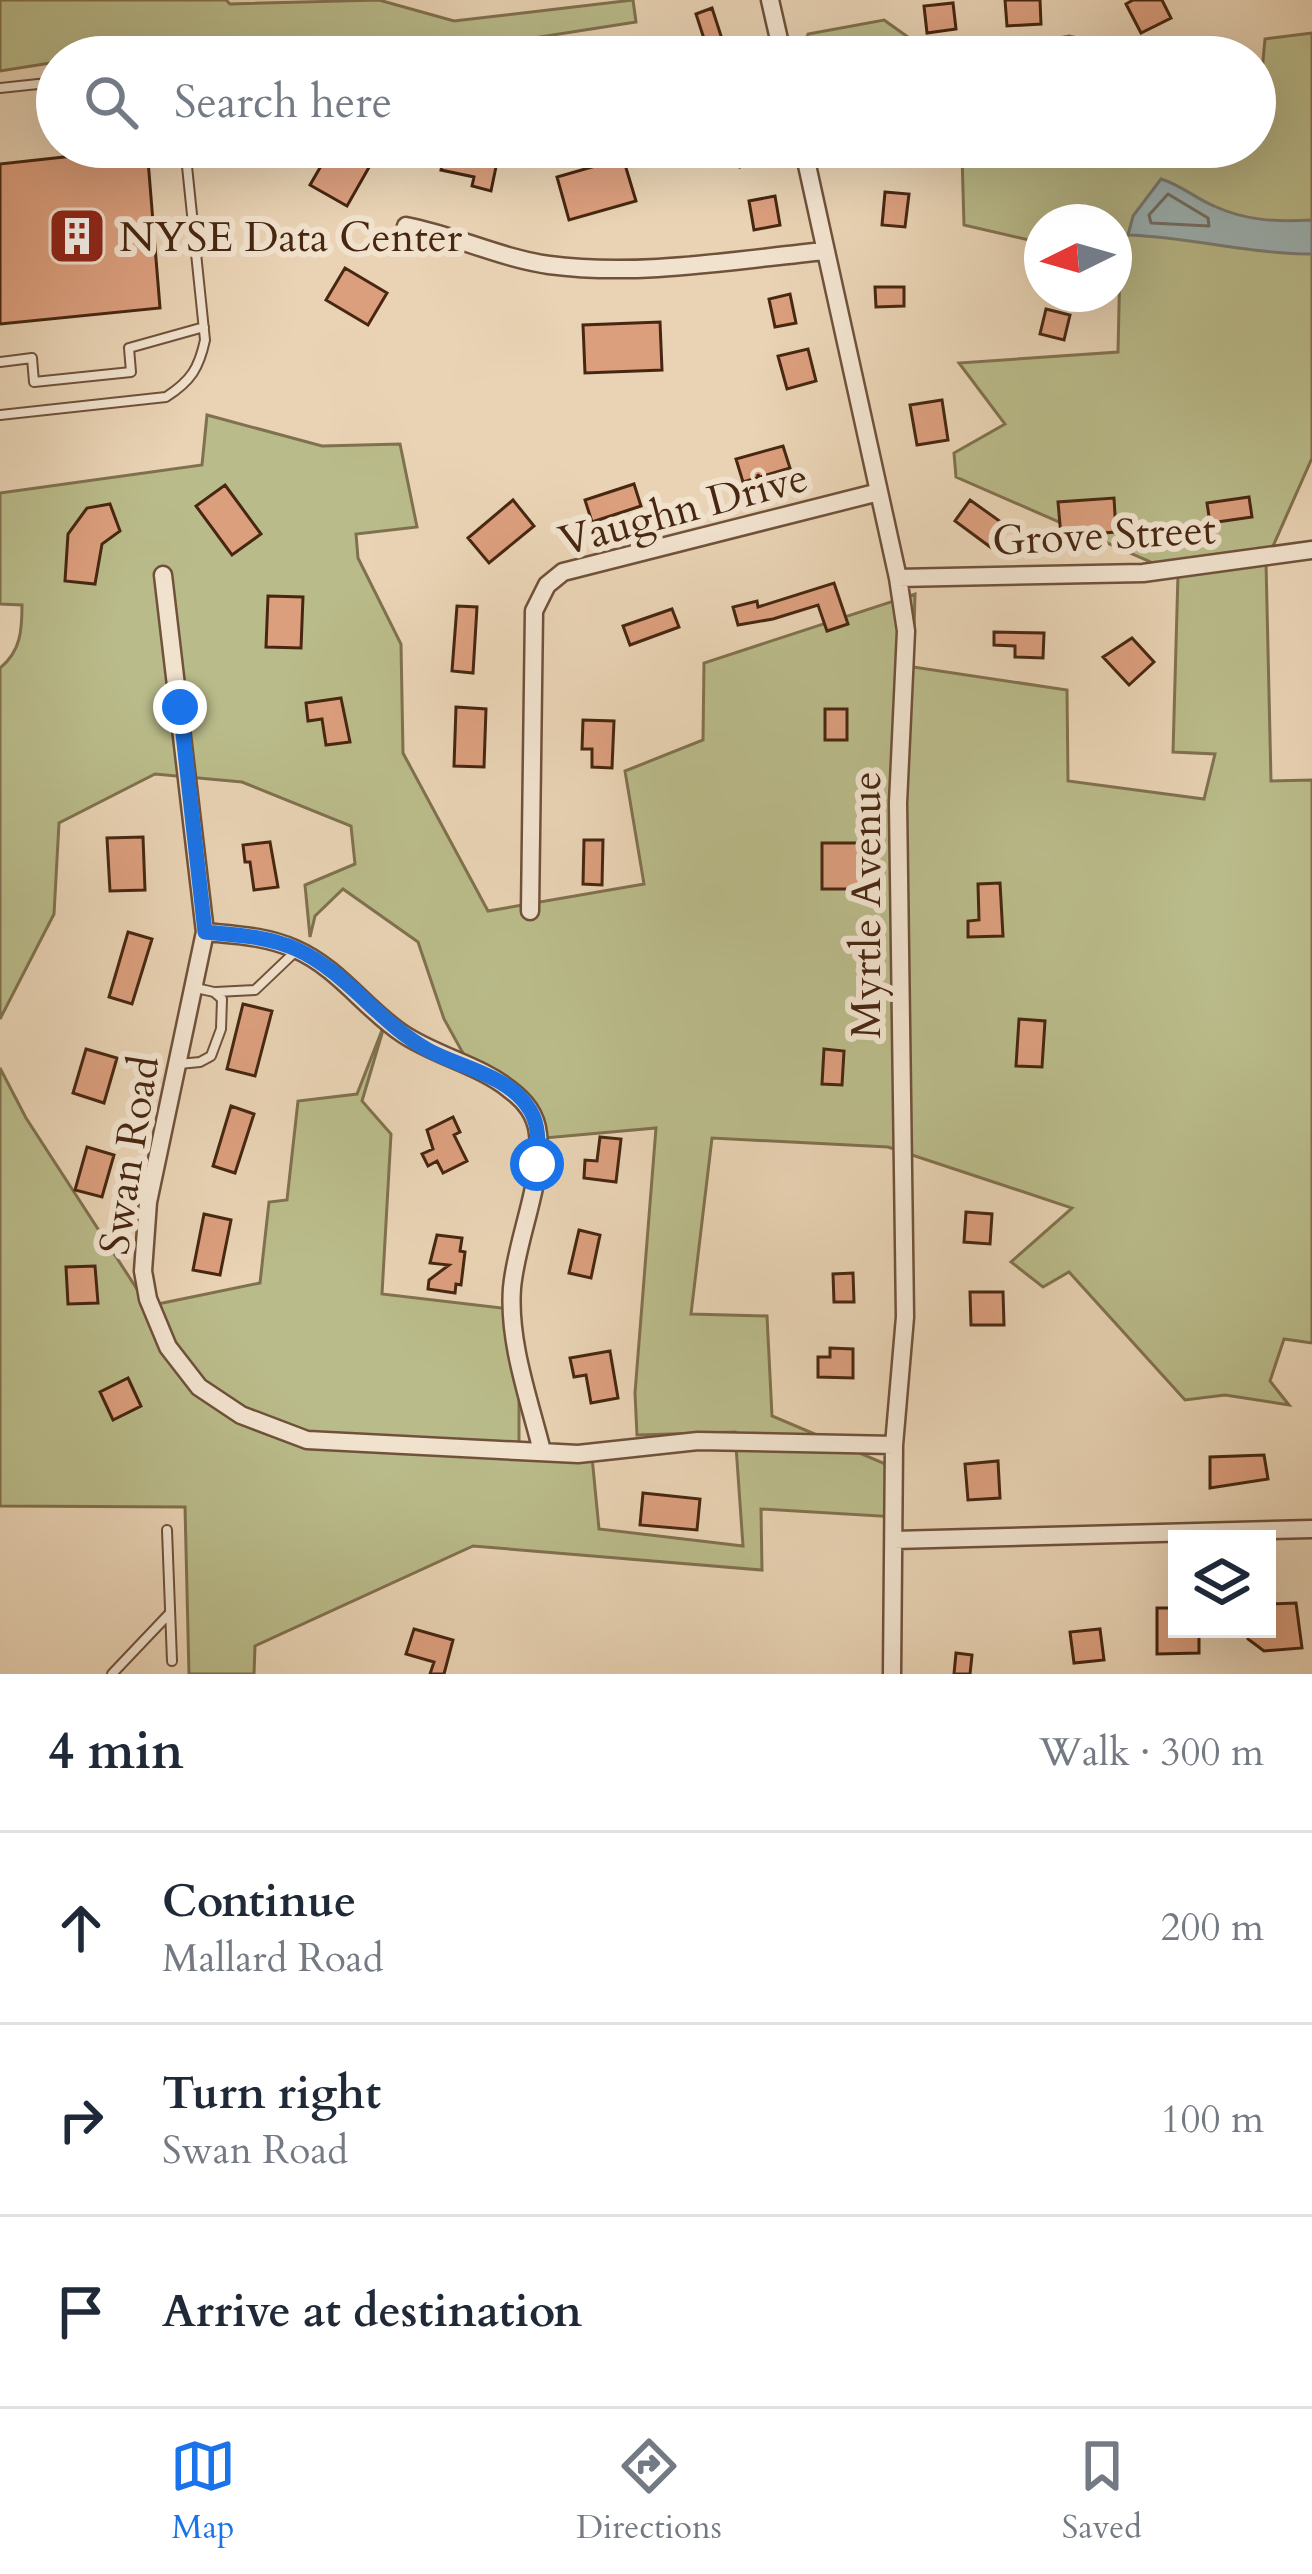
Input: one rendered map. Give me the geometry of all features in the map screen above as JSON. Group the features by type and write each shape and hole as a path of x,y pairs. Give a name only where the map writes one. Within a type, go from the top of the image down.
{"street":[{"path":"770,0 778,36"},
{"name":"Myrtle Avenue","path":"807,168 906,631 898,803 905,1317 894,1445 892,1674"},
{"path":"406,226 448,233 542,264 598,271 825,251"},
{"name":"Vaughn Drive","path":"530,910 534,611 547,585 563,572 879,492"},
{"name":"Grove Street","path":"898,578 1143,573 1312,550"},
{"name":"Swan Road","path":"164,574 205,932 142,1242 148,1299 183,1370 221,1404 287,1436 342,1443 578,1454 698,1441 894,1445"},
{"path":"205,932 249,935 297,950 341,979 397,1030 491,1077 532,1112 538,1136 537,1164 516,1258 512,1302 513,1329 542,1451"},
{"path":"894,1540 1312,1529"}],"lane":[{"path":"0,88 36,84"},
{"path":"0,415 166,397 189,382 200,363 204,327 187,168"},
{"path":"0,362 32,358 34,382 131,372 129,347 204,327"},
{"path":"193,988 255,990 297,950"},
{"path":"177,1064 211,1056 224,1012 222,999 214,992"},
{"path":"167,1530 172,1661"},
{"path":"112,1674 170,1613"}],"green space":[{"path":"0,0 226,0 230,4 379,0 454,21 633,0 636,22 547,36 36,36 36,65 0,71"},
{"path":"884,20 906,36 807,36"},
{"path":"1312,33 1312,458 1266,562 1271,781 1312,780 1312,1343 1284,1339 1270,1381 1289,1405 1225,1395 1185,1400 1069,1272 1043,1287 1011,1262 1072,1208 888,1147 712,1138 691,1314 767,1316 772,1416 895,1468 896,1517 761,1509 762,1570 473,1546 255,1646 254,1674 189,1674 185,1507 0,1506 0,1068 26,1118 148,1306 260,1283 269,1202 287,1200 298,1101 357,1094 386,1020 362,1101 391,1134 382,1294 519,1310 519,1454 592,1457 599,1529 743,1546 735,1432 637,1435 635,1393 656,1128 545,1138 528,1098 464,1055 444,1019 418,942 343,889 315,916 310,937 305,885 355,864 351,826 242,782 155,774 59,823 54,914 0,1019 0,668 19,640 22,605 0,604 0,493 202,465 207,415 322,446 400,444 417,527 356,534 358,558 401,644 403,753 488,911 644,884 625,771 703,740 704,663 915,594 913,667 1067,690 1068,781 1204,799 1215,754 1173,752 1178,574 956,477 954,453 1005,424 959,363 1118,352 1119,312 1132,312 1132,204 1024,204 1024,239 964,225 962,168 1276,168 1276,38"}],"water":[{"path":"1161,179 1238,215 1312,220 1312,254 1132,235 1133,216"}],"building":[{"path":"1005,0 1040,0 1041,24 1007,26"},
{"path":"1162,0 1171,18 1141,33 1126,4"},
{"path":"953,3 956,29 927,33 924,6"},
{"path":"712,8 721,36 703,36 696,14"},
{"name":"NYSE Data Center","path":"36,160 36,168 149,168 160,308 0,324 0,164"},
{"path":"320,168 369,168 347,206 310,185"},
{"path":"496,168 491,191 472,186 474,177 441,170"},
{"path":"588,168 626,168 636,201 569,220 557,177"},
{"path":"885,192 909,194 905,227 882,225"},
{"path":"775,196 780,225 754,230 749,201"},
{"path":"345,268 387,293 368,325 326,300"},
{"path":"875,287 904,287 904,306 876,307"},
{"path":"790,294 796,323 775,327 769,299"},
{"path":"1045,312 1070,315 1064,340 1040,334"},
{"path":"660,322 662,370 585,373 583,325"},
{"path":"808,349 816,381 787,389 778,356"},
{"path":"942,400 948,440 917,445 910,405"},
{"path":"783,446 790,468 743,482 736,459"},
{"path":"634,484 641,506 592,522 585,500"},
{"path":"225,485 261,534 232,555 196,506"},
{"path":"1249,497 1252,517 1210,523 1207,503"},
{"path":"1114,498 1116,532 1061,536 1058,502"},
{"path":"513,500 534,526 489,563 468,538"},
{"path":"970,500 1008,527 993,549 955,521"},
{"path":"110,504 120,531 102,544 95,584 65,581 68,534 87,508"},
{"path":"834,583 848,624 827,631 818,605 738,625 733,607 757,601 758,607"},
{"path":"268,596 303,597 301,648 266,647"},
{"path":"457,606 477,607 473,673 452,671"},
{"path":"672,609 679,627 630,645 623,626"},
{"path":"994,632 1044,633 1043,658 1015,657 1015,646 994,645"},
{"path":"1132,638 1154,662 1129,685 1103,657"},
{"path":"341,698 350,742 326,745 322,719 308,721 306,703"},
{"path":"456,707 486,709 484,767 454,766"},
{"path":"825,709 847,709 847,740 825,740"},
{"path":"583,720 614,721 612,768 592,767 592,749 582,749"},
{"path":"143,837 145,890 110,891 107,838"},
{"path":"584,840 603,840 602,885 583,884"},
{"path":"270,842 278,887 254,890 243,845"},
{"path":"822,843 861,843 861,889 822,889"},
{"path":"1000,883 1003,936 968,937 968,921 979,920 978,884"},
{"path":"128,932 152,939 132,1004 109,997"},
{"path":"243,1004 272,1011 255,1076 227,1069"},
{"path":"1019,1019 1045,1021 1042,1067 1016,1066"},
{"path":"86,1049 117,1058 104,1103 73,1093"},
{"path":"824,1049 844,1051 842,1085 822,1084"},
{"path":"231,1106 254,1114 235,1173 213,1166"},
{"path":"453,1117 460,1132 454,1135 467,1161 443,1173 437,1161 428,1166 422,1154 433,1149 427,1130"},
{"path":"600,1137 621,1139 616,1182 584,1178 585,1160 597,1161"},
{"path":"87,1147 114,1155 102,1197 75,1190"},
{"path":"966,1212 992,1214 990,1244 964,1242"},
{"path":"204,1214 231,1220 220,1275 193,1270"},
{"path":"579,1230 600,1235 591,1278 569,1273"},
{"path":"437,1235 462,1238 461,1285 456,1284 455,1293 428,1289 429,1280 449,1265 430,1263"},
{"path":"95,1266 98,1303 68,1304 66,1267"},
{"path":"853,1273 854,1302 834,1302 833,1274"},
{"path":"970,1292 1003,1292 1004,1325 971,1325"},
{"path":"830,1348 853,1349 853,1378 818,1377 818,1357 830,1357"},
{"path":"610,1351 618,1398 591,1403 586,1375 574,1377 570,1358"},
{"path":"128,1378 141,1406 113,1420 100,1392"},
{"path":"1264,1455 1268,1479 1210,1488 1210,1457"},
{"path":"998,1461 1000,1498 968,1500 965,1464"},
{"path":"643,1493 700,1499 697,1530 640,1525"},
{"path":"1296,1603 1302,1648 1264,1651 1248,1639 1276,1638 1276,1604"},
{"path":"1157,1608 1168,1608 1168,1638 1199,1638 1199,1653 1157,1654"},
{"path":"414,1629 453,1640 444,1674 430,1674 434,1662 406,1654"},
{"path":"1100,1629 1104,1660 1074,1663 1070,1632"},
{"path":"956,1653 972,1655 970,1674 954,1674"}],"place":[{"name":"NYSE Data Center","path":"77,236"}],"route":[{"path":"180,707 205,932 249,935 297,950 341,979 397,1030 508,1088 532,1112 538,1136 537,1164"}]}
